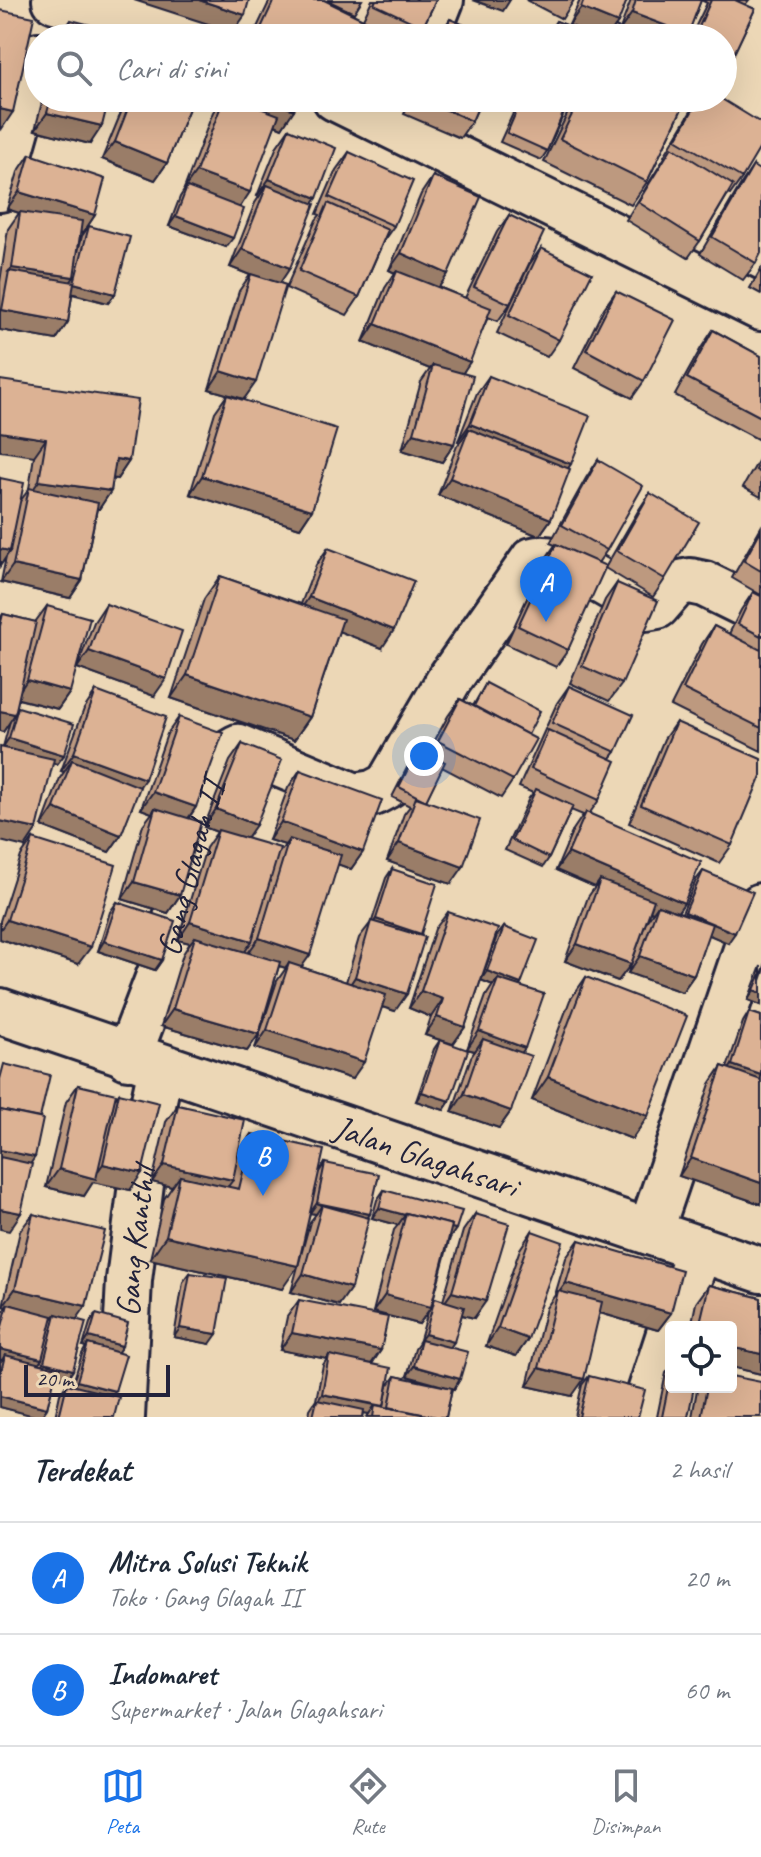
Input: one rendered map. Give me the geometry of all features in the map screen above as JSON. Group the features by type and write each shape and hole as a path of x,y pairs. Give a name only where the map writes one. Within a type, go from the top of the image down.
{"street":[{"path":"47,24 54,0 139,24"},
{"path":"238,24 246,0"},
{"path":"432,24 441,0"},
{"path":"0,189 24,104"},
{"path":"399,112 761,308"},
{"name":"Gang Glagah II","path":"144,1062 200,821 221,757 230,750 238,747 355,796 373,793 388,785 449,680 533,560 543,556 565,563 646,608 657,606 676,584 690,581 761,612"},
{"path":"650,1232 761,906"},
{"name":"Jalan Glagahsari","path":"0,1011 761,1270"},
{"name":"Gang Kanthil","path":"122,1417 129,1280 148,1128 144,1062"},
{"path":"673,1321 700,1249"},
{"path":"642,1417 665,1346"}],"building":[{"path":"199,0 249,0 245,15"},
{"path":"274,0 324,0 373,24 263,24"},
{"path":"376,0 436,0 424,24 417,24 374,4"},
{"path":"584,0 627,0 618,23 581,8"},
{"path":"636,0 701,0 692,24 661,24 632,13"},
{"path":"711,0 735,0 755,9 737,47 737,24 700,24"},
{"path":"0,10 34,17 32,24 24,24 24,62 13,112 0,109"},
{"path":"737,108 761,123 761,146 742,178 676,139 692,112 737,112"},
{"path":"47,112 106,112 102,126"},
{"path":"127,112 187,112 167,163 115,142"},
{"path":"219,112 271,112 279,115 250,192 196,172"},
{"path":"451,112 476,112 472,121"},
{"path":"516,112 564,112 547,151 507,133"},
{"path":"573,112 680,112 647,182 560,139"},
{"path":"289,129 336,148 317,198 269,179"},
{"path":"672,147 733,185 700,241 638,202"},
{"path":"349,152 413,181 394,226 329,197"},
{"path":"30,154 105,179 95,215 19,192"},
{"path":"753,166 761,171 761,253 756,263 712,237"},
{"path":"433,176 481,197 448,274 401,253"},
{"path":"267,185 315,204 290,268 242,249"},
{"path":"187,187 244,209 233,238 176,216"},
{"path":"328,203 388,230 359,297 299,271"},
{"path":"20,212 82,221 74,277 12,268"},
{"path":"509,215 544,232 510,304 474,287"},
{"path":"89,226 130,237 115,294 74,283"},
{"path":"541,248 592,273 559,340 509,315"},
{"path":"9,271 74,282 68,322 2,310"},
{"path":"397,271 491,308 470,362 375,324"},
{"path":"251,274 286,285 256,382 221,371"},
{"path":"616,291 675,320 644,381 586,350"},
{"path":"713,330 761,356 761,417 687,378"},
{"path":"433,365 473,376 454,444 414,433"},
{"path":"489,376 590,416 571,464 470,424"},
{"path":"0,380 138,400 129,461 116,459 111,491 39,481 46,439 0,432"},
{"path":"227,395 337,429 312,510 202,476"},
{"path":"469,429 570,469 551,519 450,478"},
{"path":"598,460 643,486 607,550 562,525"},
{"path":"0,478 24,483 10,551 0,549"},
{"path":"29,488 98,503 82,580 13,565"},
{"path":"650,493 699,522 665,579 617,551"},
{"path":"761,530 761,571 744,561"},
{"path":"556,544 606,566 568,650 518,626"},
{"path":"328,548 414,581 394,630 309,597"},
{"path":"220,576 343,619 310,717 187,675"},
{"path":"617,583 658,601 622,684 582,666"},
{"path":"753,592 761,596 761,636 738,624"},
{"path":"106,604 182,631 166,679 89,651"},
{"path":"47,606 90,618 70,692 27,680"},
{"path":"3,614 36,622 15,714 0,711 0,626"},
{"path":"714,626 761,650 761,728 683,689"},
{"path":"486,683 540,711 528,735 474,706"},
{"path":"569,686 633,715 616,752 552,723"},
{"path":"96,691 166,717 145,779 74,753"},
{"path":"460,699 536,739 513,780 438,741"},
{"path":"18,707 74,724 64,755 9,738"},
{"path":"179,717 223,733 196,807 153,792"},
{"path":"676,722 761,759 761,776 732,845 641,805"},
{"path":"548,730 616,761 599,800 531,769"},
{"path":"242,744 282,760 256,825 216,809"},
{"path":"0,747 54,759 37,829 0,821"},
{"path":"418,749 445,762 426,801 399,787"},
{"path":"72,760 140,787 121,835 54,808"},
{"path":"300,770 382,800 363,852 281,822"},
{"path":"536,789 573,806 549,858 512,840"},
{"path":"416,797 480,820 463,867 399,843"},
{"path":"155,808 201,822 180,895 134,882"},
{"path":"586,812 701,862 684,903 568,853"},
{"path":"218,830 280,848 252,941 190,922"},
{"path":"33,839 116,865 91,947 7,920"},
{"path":"289,839 341,855 310,955 259,938"},
{"path":"392,869 437,884 421,934 376,919"},
{"path":"703,871 753,892 735,933 685,912"},
{"path":"600,880 654,900 631,964 577,944"},
{"path":"117,902 175,921 162,960 104,941"},
{"path":"658,905 712,924 694,975 640,956"},
{"path":"448,912 498,929 465,1027 437,1017 443,999 421,991"},
{"path":"371,921 425,937 407,994 355,977"},
{"path":"504,927 538,940 521,984 487,971"},
{"path":"195,937 280,962 259,1034 173,1009"},
{"path":"289,963 386,995 364,1062 267,1030"},
{"path":"761,973 761,993 754,990"},
{"path":"586,977 687,1016 648,1116 548,1077"},
{"path":"498,979 544,994 525,1048 479,1031"},
{"path":"749,1012 761,1016 761,1075 732,1065"},
{"path":"483,1039 531,1056 511,1111 464,1094"},
{"path":"440,1040 468,1050 450,1101 422,1092"},
{"path":"4,1064 50,1075 40,1118 0,1110 0,1079"},
{"path":"722,1066 761,1080 761,1183 691,1158"},
{"path":"78,1085 116,1094 96,1179 59,1169"},
{"path":"119,1093 159,1103 142,1173 103,1164"},
{"path":"178,1105 245,1120 233,1180 164,1165"},
{"path":"0,1110 43,1119 35,1157 0,1150"},
{"path":"252,1134 324,1150 298,1266 166,1236 180,1176 239,1189"},
{"path":"0,1157 32,1164 21,1213 0,1209"},
{"path":"325,1163 379,1174 370,1214 317,1203"},
{"path":"384,1190 462,1211 456,1229 451,1228 452,1225 379,1208"},
{"path":"322,1205 369,1218 351,1288 303,1274"},
{"path":"406,1213 452,1225 431,1307 385,1295"},
{"path":"33,1214 105,1231 86,1306 15,1289"},
{"path":"475,1214 509,1224 486,1301 452,1292"},
{"path":"532,1231 563,1242 528,1339 498,1328"},
{"path":"579,1240 682,1270 671,1313 566,1283"},
{"path":"190,1273 227,1278 217,1334 180,1328"},
{"path":"709,1285 761,1298 761,1354 737,1348 737,1321 700,1321"},
{"path":"558,1291 602,1302 584,1379 539,1368"},
{"path":"435,1298 464,1307 454,1342 425,1334"},
{"path":"299,1300 388,1317 381,1350 292,1333"},
{"path":"8,1304 53,1316 42,1359 0,1349 0,1334"},
{"path":"56,1314 86,1322 73,1370 44,1362"},
{"path":"96,1314 128,1323 122,1346 89,1337"},
{"path":"421,1340 468,1352 460,1379 414,1366"},
{"path":"88,1344 126,1355 115,1391 77,1381"},
{"path":"5,1355 57,1368 47,1408 0,1396 0,1376"},
{"path":"329,1355 391,1368 384,1406 322,1394"},
{"path":"395,1376 452,1388 446,1417 389,1407"},
{"path":"589,1376 645,1390 638,1417 579,1417"},
{"path":"737,1377 761,1382 761,1417 701,1417 706,1393 737,1393"},
{"path":"67,1384 119,1397 114,1417 59,1417"},
{"path":"667,1393 693,1393 688,1417 662,1417"},
{"path":"317,1400 364,1410 363,1417 313,1417"},
{"path":"375,1405 436,1417 373,1417"}],"place":[{"name":"Mitra Solusi Teknik","path":"546,622"},
{"name":"Indomaret","path":"263,1196"}]}
